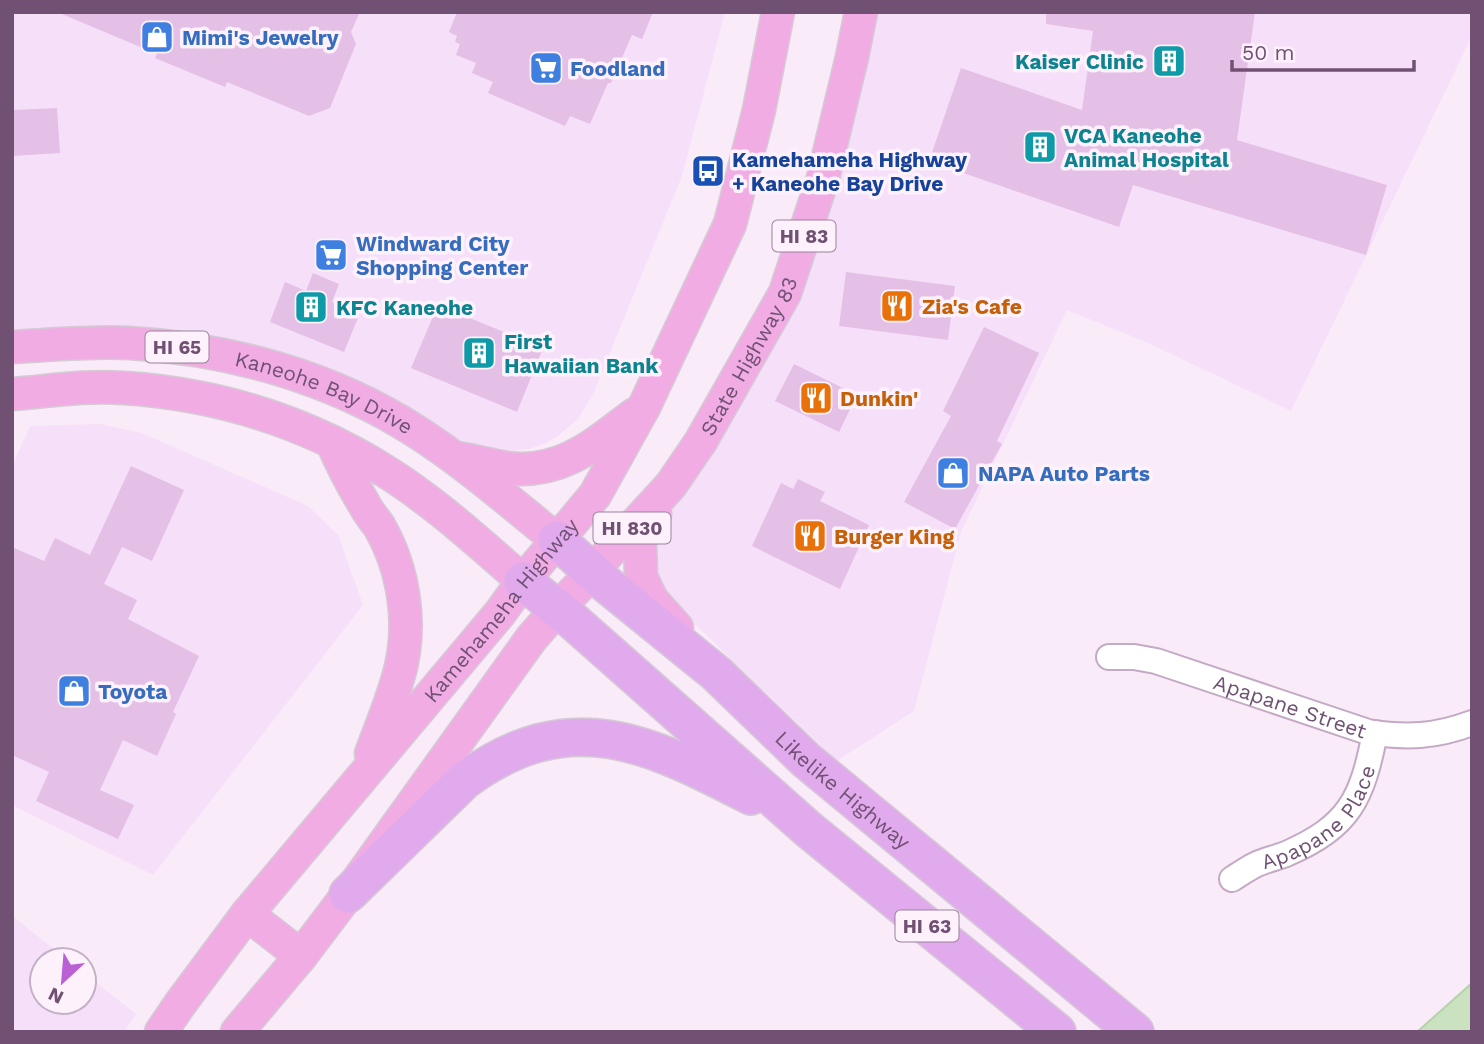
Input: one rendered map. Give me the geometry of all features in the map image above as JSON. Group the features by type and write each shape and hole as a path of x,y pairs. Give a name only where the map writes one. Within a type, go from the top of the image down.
{"highway":[{"name":"Likelike Highway","path":"556,540 717,674 806,760 1135,1032"},
{"name":"HI 63","path":"523,581 584,631 798,821 1057,1032"},
{"path":"348,894 465,780 502,756 549,739 610,739 654,750 702,771 798,821"}],"main road":[{"name":"Kamehameha Highway","path":"162,1032 247,914 500,613 556,540 595,495 644,407 730,224 760,110 778,12"},
{"name":"State Highway 83","path":"557,609 671,485 701,442 785,293 823,178 861,12"},
{"name":"Kaneohe Bay Drive","path":"12,347 85,343 171,346 255,362 296,374 375,408 415,431 454,457 556,540"},
{"name":"Kaneohe Bay Drive","path":"12,394 83,387 160,391 237,406 274,417 332,442 387,472 421,496 523,581"},
{"path":"454,457 507,468 548,466 586,450 644,407"},
{"path":"332,442 340,462 390,549 404,599 404,651 398,677 364,774"},
{"name":"HI 83","path":"671,485 640,541 641,577 652,600 717,674"},
{"name":"Kamehameha Highway","path":"237,1032 301,956 348,894 531,639 557,609"},
{"path":"247,914 301,956"}],"street":[{"name":"Apapane Street","path":"1109,657 1135,657 1156,661 1375,733 1412,737 1472,723"},
{"name":"Apapane Place","path":"1232,879 1256,864 1316,840 1343,817 1361,789 1375,733"}],"shaded area":[{"name":"Windward City Shopping Center","path":"12,12 725,12 682,176 593,394 579,418 558,436 529,449 497,451 458,439 375,391 12,337"},
{"path":"866,12 1472,12 1472,36 1291,411 1146,342 1067,310 961,532 914,711 837,761 675,605 649,563 655,529 772,287"},
{"path":"100,424 142,433 308,506 338,535 363,605 153,875 12,805 12,466 30,426"},
{"path":"12,916 50,946 28,946 28,1016 98,1016 98,984 136,1014 124,1032 12,1032"},
{"path":"1472,983 1472,1032 1417,1032"}],"building":[{"path":"57,12 360,12 351,32 356,44 330,108 309,116 227,82 225,87 155,58 157,54"},
{"name":"Foodland","path":"457,12 653,12 642,39 632,35 590,124 570,116 565,126 488,93 493,82 472,73 476,63 456,55 460,44 455,42 457,36 449,32"},
{"path":"1046,12 1255,12 1237,140 1387,185 1366,255 1133,185 1119,227 929,161 961,68 1082,110 1093,31 1046,24"},
{"path":"57,108 60,153 12,156 12,110"},
{"name":"Zia's Cafe","path":"846,272 955,286 948,340 839,326"},
{"name":"KFC Kaneohe","path":"313,273 339,284 332,302 360,313 344,352 270,322 285,282 306,291"},
{"name":"First Hawaiian Bank","path":"438,305 543,348 517,412 411,368"},
{"path":"984,327 1039,353 997,441 1002,444 955,529 904,502 951,416 943,411"},
{"name":"Dunkin'","path":"794,364 857,395 839,432 775,401"},
{"name":"Toyota","path":"131,466 184,490 152,561 122,547 104,584 137,600 128,619 199,656 173,712 176,714 157,756 123,740 100,790 134,805 118,839 36,801 49,772 12,755 12,547 44,561 55,538 90,555"},
{"name":"Burger King","path":"798,479 825,492 820,501 869,525 840,589 752,546 781,483 793,489"}],"place":[{"name":"Mimi's Jewelry","path":"157,37"},
{"name":"Kaiser Clinic","path":"1169,61"},
{"name":"Foodland","path":"546,68"},
{"name":"VCA Kaneohe Animal Hospital","path":"1040,147"},
{"name":"Kamehameha Highway + Kaneohe Bay Drive","path":"708,171"},
{"name":"Windward City Shopping Center","path":"331,255"},
{"name":"Zia's Cafe","path":"897,306"},
{"name":"KFC Kaneohe","path":"311,307"},
{"name":"First Hawaiian Bank","path":"479,353"},
{"name":"Dunkin'","path":"816,398"},
{"name":"NAPA Auto Parts","path":"953,473"},
{"name":"Burger King","path":"810,536"},
{"name":"Toyota","path":"74,691"}]}
